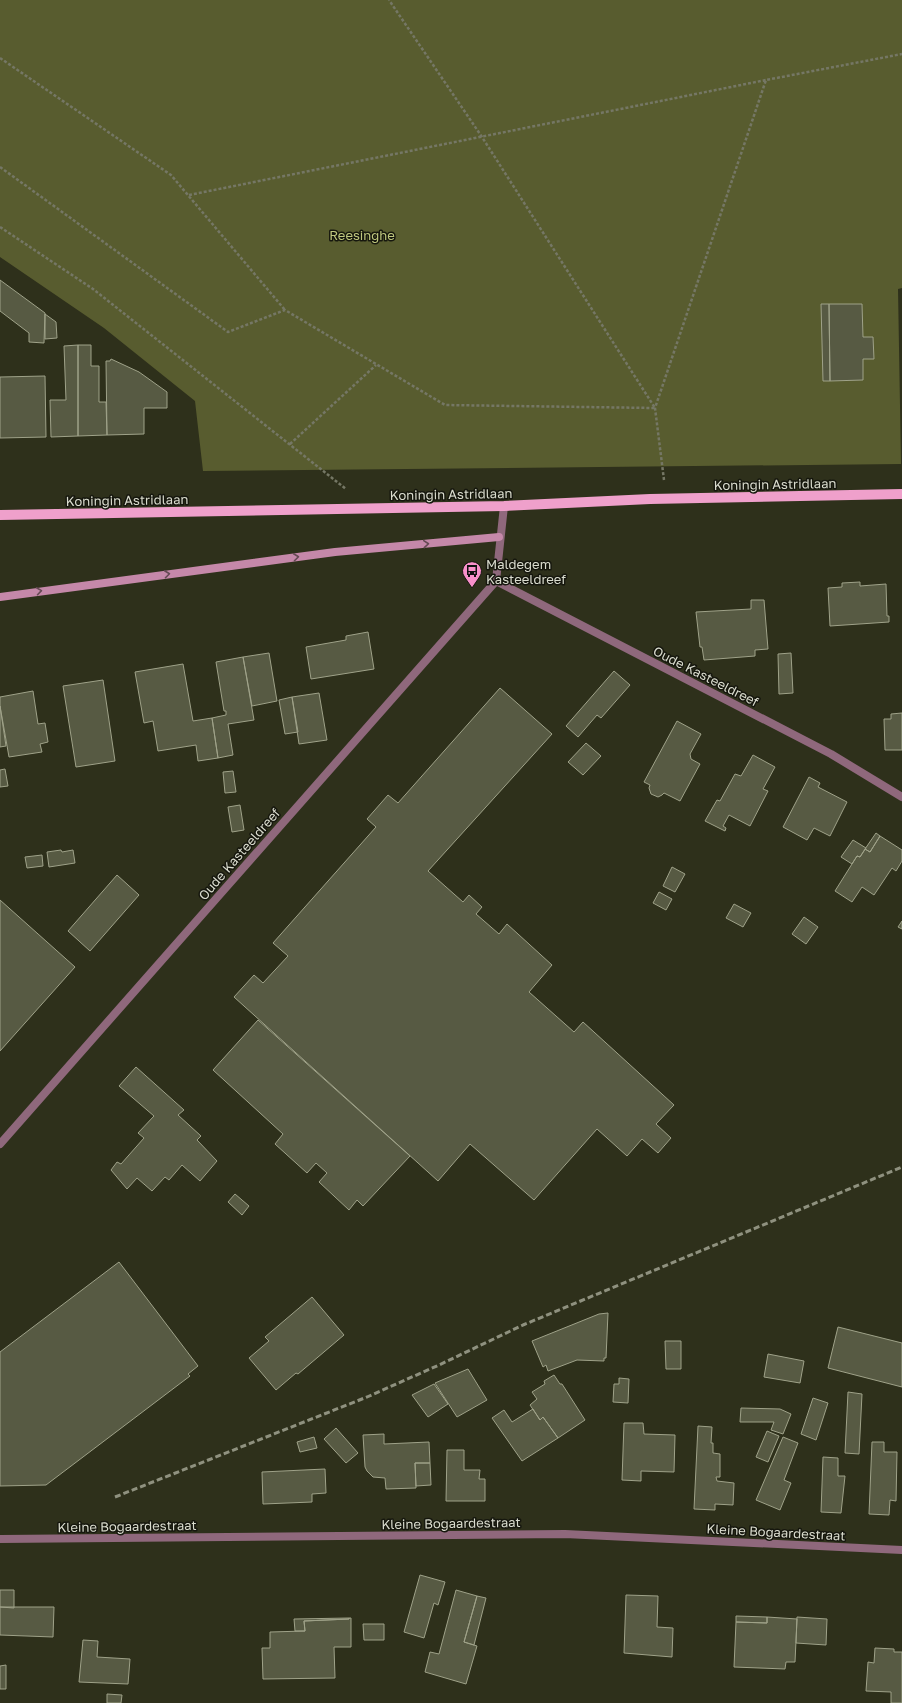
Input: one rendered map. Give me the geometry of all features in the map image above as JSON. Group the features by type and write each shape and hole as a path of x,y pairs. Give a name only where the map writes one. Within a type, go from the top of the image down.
{"main road":[{"name":"Koningin Astridlaan","path":"0,514 372,509 504,506 667,499 902,494"},
{"path":"0,597 335,552 500,537"}],"street":[{"path":"496,581 504,506"},
{"name":"Oude Kasteeldreef","path":"0,1144 496,581 831,754 902,797"},
{"name":"Kleine Bogaardestraat","path":"0,1539 565,1534 902,1550"}],"path":[{"path":"389,0 482,137 655,408 667,499"},
{"path":"189,195 902,54"},
{"path":"0,58 171,175 285,310 445,405 655,408"},
{"path":"655,408 766,80"},
{"path":"0,167 228,332 285,310"},
{"path":"0,227 93,289 372,509"},
{"path":"290,444 376,364"}],"green space":[{"name":"Reesinghe","path":"0,0 902,0 902,288 898,289 901,464 203,471 195,401 104,328 0,257"}],"building":[{"path":"0,280 45,313 44,343 29,342 29,333 0,311"},
{"path":"821,304 829,304 830,381 823,381"},
{"path":"829,304 862,304 863,337 873,337 874,359 863,359 863,380 830,381"},
{"path":"45,314 56,322 57,338 45,339"},
{"path":"78,345 91,345 91,366 99,366 99,402 106,402 107,435 78,436"},
{"path":"78,345 78,436 51,437 50,400 66,400 64,346"},
{"path":"111,359 139,372 167,392 167,408 144,408 144,434 107,435 106,361 110,361"},
{"path":"45,376 46,437 0,438 0,377"},
{"path":"860,582 860,586 886,584 887,616 889,616 889,622 830,626 828,588 842,587 842,583"},
{"path":"751,600 764,600 768,649 755,650 755,656 704,660 702,647 700,647 696,612 751,609"},
{"path":"368,632 374,669 311,679 306,647 346,640 346,636"},
{"path":"269,653 277,701 252,706 243,657"},
{"path":"791,653 793,693 779,694 778,654"},
{"path":"243,657 254,720 228,724 233,755 218,758 212,718 226,715 226,711 224,711 216,662"},
{"path":"183,664 193,721 212,718 218,758 198,761 196,745 158,751 153,721 144,723 135,672"},
{"path":"614,671 630,685 601,718 597,715 578,737 566,726"},
{"path":"103,680 115,761 76,767 63,686"},
{"path":"500,688 552,734 428,871 463,902 469,895 482,907 476,914 499,934 507,924 552,965 529,992 574,1032 583,1022 674,1105 656,1124 671,1138 658,1153 642,1139 627,1156 597,1129 534,1200 470,1144 438,1181 234,997 254,975 263,983 288,956 273,943 376,827 367,819 388,795 398,803"},
{"path":"33,691 38,724 45,723 48,742 40,744 42,752 9,757 0,706 0,697"},
{"path":"319,693 327,740 299,744 292,697"},
{"path":"292,697 298,732 285,734 279,700"},
{"path":"0,706 6,746 0,747"},
{"path":"902,713 902,750 885,750 884,719 891,719 891,714"},
{"path":"677,721 701,734 690,754 691,759 700,764 680,801 664,793 658,797 651,794 649,788 650,785 644,782"},
{"path":"586,743 601,756 583,775 568,762"},
{"path":"753,755 775,767 763,789 768,791 750,826 729,815 723,826 726,828 725,831 705,821 717,800 720,801 735,774 741,776"},
{"path":"5,769 8,786 0,787 0,770"},
{"path":"233,771 236,792 225,793 223,772"},
{"path":"809,777 820,783 818,787 847,802 830,836 814,828 807,840 783,827"},
{"path":"240,805 244,830 232,832 228,807"},
{"path":"876,833 880,836 870,852 865,849"},
{"path":"880,836 902,850 902,861 896,871 892,868 874,895 862,887 852,902 835,891 857,856 860,857 865,849 870,852"},
{"path":"853,840 866,848 860,857 857,856 852,864 841,857"},
{"path":"61,850 62,852 73,850 75,863 49,867 47,852"},
{"path":"42,855 43,866 27,868 25,857"},
{"path":"672,867 685,874 675,892 663,886"},
{"path":"117,875 139,895 90,951 68,931"},
{"path":"659,892 672,899 666,910 653,903"},
{"path":"0,900 75,967 0,1051"},
{"path":"734,904 751,913 743,927 726,918"},
{"path":"804,917 818,927 806,944 792,934"},
{"path":"902,921 902,929 898,927"},
{"path":"258,1020 410,1156 363,1206 357,1200 349,1210 319,1182 327,1173 316,1163 307,1173 275,1144 283,1134 213,1070"},
{"path":"136,1067 184,1110 178,1115 201,1136 197,1140 217,1161 200,1181 182,1165 169,1180 165,1177 152,1191 137,1178 127,1189 111,1170 117,1162 121,1164 144,1138 138,1133 154,1116 119,1086"},
{"path":"235,1194 249,1206 242,1215 228,1202"},
{"path":"119,1262 198,1366 188,1374 190,1376 46,1485 0,1486 0,1352"},
{"path":"312,1297 344,1335 298,1374 296,1373 276,1390 249,1358 269,1341 265,1337"},
{"path":"608,1313 606,1358 604,1358 604,1361 577,1360 548,1371 546,1365 543,1367 532,1341 599,1314"},
{"path":"838,1327 902,1343 902,1387 828,1368"},
{"path":"665,1341 681,1341 681,1369 666,1369"},
{"path":"768,1354 804,1361 800,1383 764,1377"},
{"path":"468,1369 487,1400 457,1417 435,1383"},
{"path":"554,1375 560,1384 562,1384 585,1420 558,1438 543,1417 540,1420 530,1405 537,1399 532,1392 545,1384 544,1381"},
{"path":"619,1378 629,1379 628,1403 613,1402 614,1384 619,1384"},
{"path":"434,1384 448,1404 428,1417 412,1395"},
{"path":"848,1392 862,1394 859,1454 845,1453"},
{"path":"813,1398 828,1403 816,1440 801,1434"},
{"path":"741,1408 780,1409 791,1414 783,1434 771,1430 774,1422 740,1422"},
{"path":"533,1409 540,1420 543,1417 558,1438 522,1461 492,1418 504,1410 512,1422"},
{"path":"624,1423 643,1423 644,1434 675,1435 674,1472 641,1471 641,1481 622,1480"},
{"path":"698,1426 712,1427 711,1443 713,1443 713,1453 720,1454 720,1477 716,1477 717,1481 734,1483 733,1505 715,1504 715,1510 694,1509"},
{"path":"336,1428 358,1453 346,1463 324,1439"},
{"path":"767,1431 779,1436 768,1462 756,1457"},
{"path":"384,1434 384,1444 429,1442 430,1463 415,1463 416,1488 386,1489 385,1478 373,1477 367,1471 365,1467 363,1435"},
{"path":"314,1437 317,1448 300,1452 297,1442"},
{"path":"783,1437 798,1443 784,1480 791,1483 780,1510 756,1500"},
{"path":"872,1442 884,1442 884,1452 897,1452 896,1501 890,1500 889,1515 869,1514"},
{"path":"447,1450 464,1450 464,1470 480,1470 479,1479 485,1479 485,1501 446,1501"},
{"path":"823,1457 838,1458 838,1476 845,1476 841,1513 821,1512"},
{"path":"415,1463 430,1463 431,1485 416,1486"},
{"path":"325,1469 326,1493 312,1494 312,1502 263,1504 262,1472"},
{"path":"420,1575 445,1582 438,1605 434,1603 424,1638 404,1632"},
{"path":"0,1590 14,1590 14,1608 0,1607"},
{"path":"456,1590 477,1596 464,1642 477,1646 466,1684 425,1672 430,1652 439,1654"},
{"path":"626,1595 658,1596 657,1627 673,1628 672,1657 624,1653"},
{"path":"477,1596 486,1598 474,1645 464,1642"},
{"path":"0,1607 54,1607 53,1637 0,1635"},
{"path":"736,1616 767,1617 767,1623 736,1622"},
{"path":"767,1617 797,1619 795,1662 786,1662 785,1669 734,1667 736,1622 767,1623"},
{"path":"797,1617 827,1619 826,1645 796,1643"},
{"path":"349,1618 304,1621 305,1631 295,1631 294,1619"},
{"path":"351,1618 351,1647 334,1647 335,1678 263,1679 262,1648 270,1648 270,1632 305,1631 304,1621"},
{"path":"363,1624 384,1624 384,1640 364,1640"},
{"path":"83,1640 98,1641 97,1657 130,1659 128,1684 79,1682"},
{"path":"875,1648 894,1649 894,1652 902,1652 902,1703 891,1703 891,1692 866,1691 868,1662 874,1663"},
{"path":"6,1665 6,1689 0,1689 0,1666"},
{"path":"107,1694 122,1695 121,1703 107,1703"}],"railway":[{"path":"115,1497 367,1397 523,1325 902,1167"}],"place":[{"name":"Maldegem Kasteeldreef","path":"472,588"}]}
